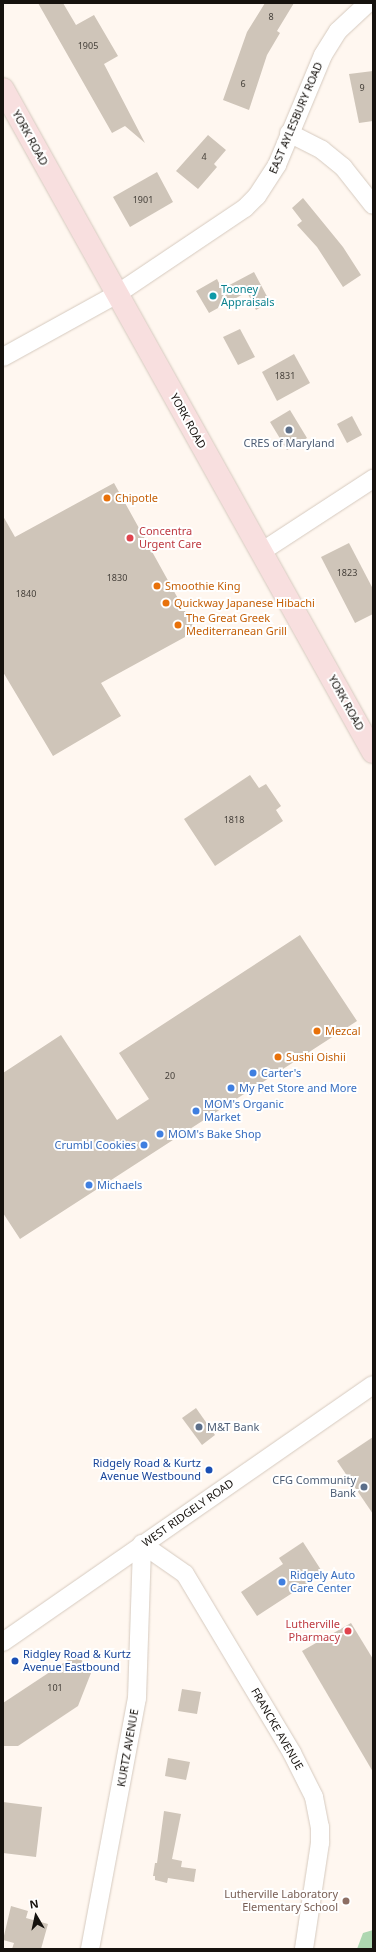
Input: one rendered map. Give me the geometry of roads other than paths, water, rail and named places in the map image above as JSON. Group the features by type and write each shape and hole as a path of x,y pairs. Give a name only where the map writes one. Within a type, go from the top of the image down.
{"main road":[{"name":"YORK ROAD","path":"3,89 373,752"}],"street":[{"name":"EAST AYLESBURY ROAD","path":"3,357 117,294 244,208 257,196 277,165 289,133 323,55 338,31 368,3"},
{"path":"289,133 322,150 343,167 373,205"},
{"path":"261,552 373,479"},
{"name":"WEST RIDGELY ROAD","path":"3,1642 373,1385"},
{"name":"KURTZ AVENUE","path":"90,1949 137,1698 142,1544"},
{"name":"FRANCKE AVENUE","path":"142,1544 185,1574 292,1753 314,1797 320,1827 320,1843 304,1949"}],"place":[{"name":"Tooney Appraisals","path":"213,296"},
{"name":"CRES of Maryland","path":"289,430"},
{"name":"Chipotle","path":"107,498"},
{"name":"Concentra Urgent Care","path":"130,538"},
{"name":"Smoothie King","path":"157,586"},
{"name":"Quickway Japanese Hibachi","path":"166,603"},
{"name":"The Great Greek Mediterranean Grill","path":"178,625"},
{"name":"Mezcal","path":"317,1031"},
{"name":"Sushi Oishii","path":"278,1057"},
{"name":"Carter's","path":"253,1073"},
{"name":"My Pet Store and More","path":"231,1088"},
{"name":"MOM's Organic Market","path":"196,1111"},
{"name":"MOM's Bake Shop","path":"160,1134"},
{"name":"Crumbl Cookies","path":"144,1145"},
{"name":"Michaels","path":"89,1185"},
{"name":"M&T Bank","path":"199,1427"},
{"name":"Ridgely Road & Kurtz Avenue Westbound","path":"209,1470"},
{"name":"CFG Community Bank","path":"364,1487"},
{"name":"Ridgely Auto Care Center","path":"282,1582"},
{"name":"Lutherville Pharmacy","path":"348,1631"},
{"name":"Ridgley Road & Kurtz Avenue Eastbound","path":"15,1661"},
{"name":"Lutherville Laboratory Elementary School","path":"346,1901"}]}
